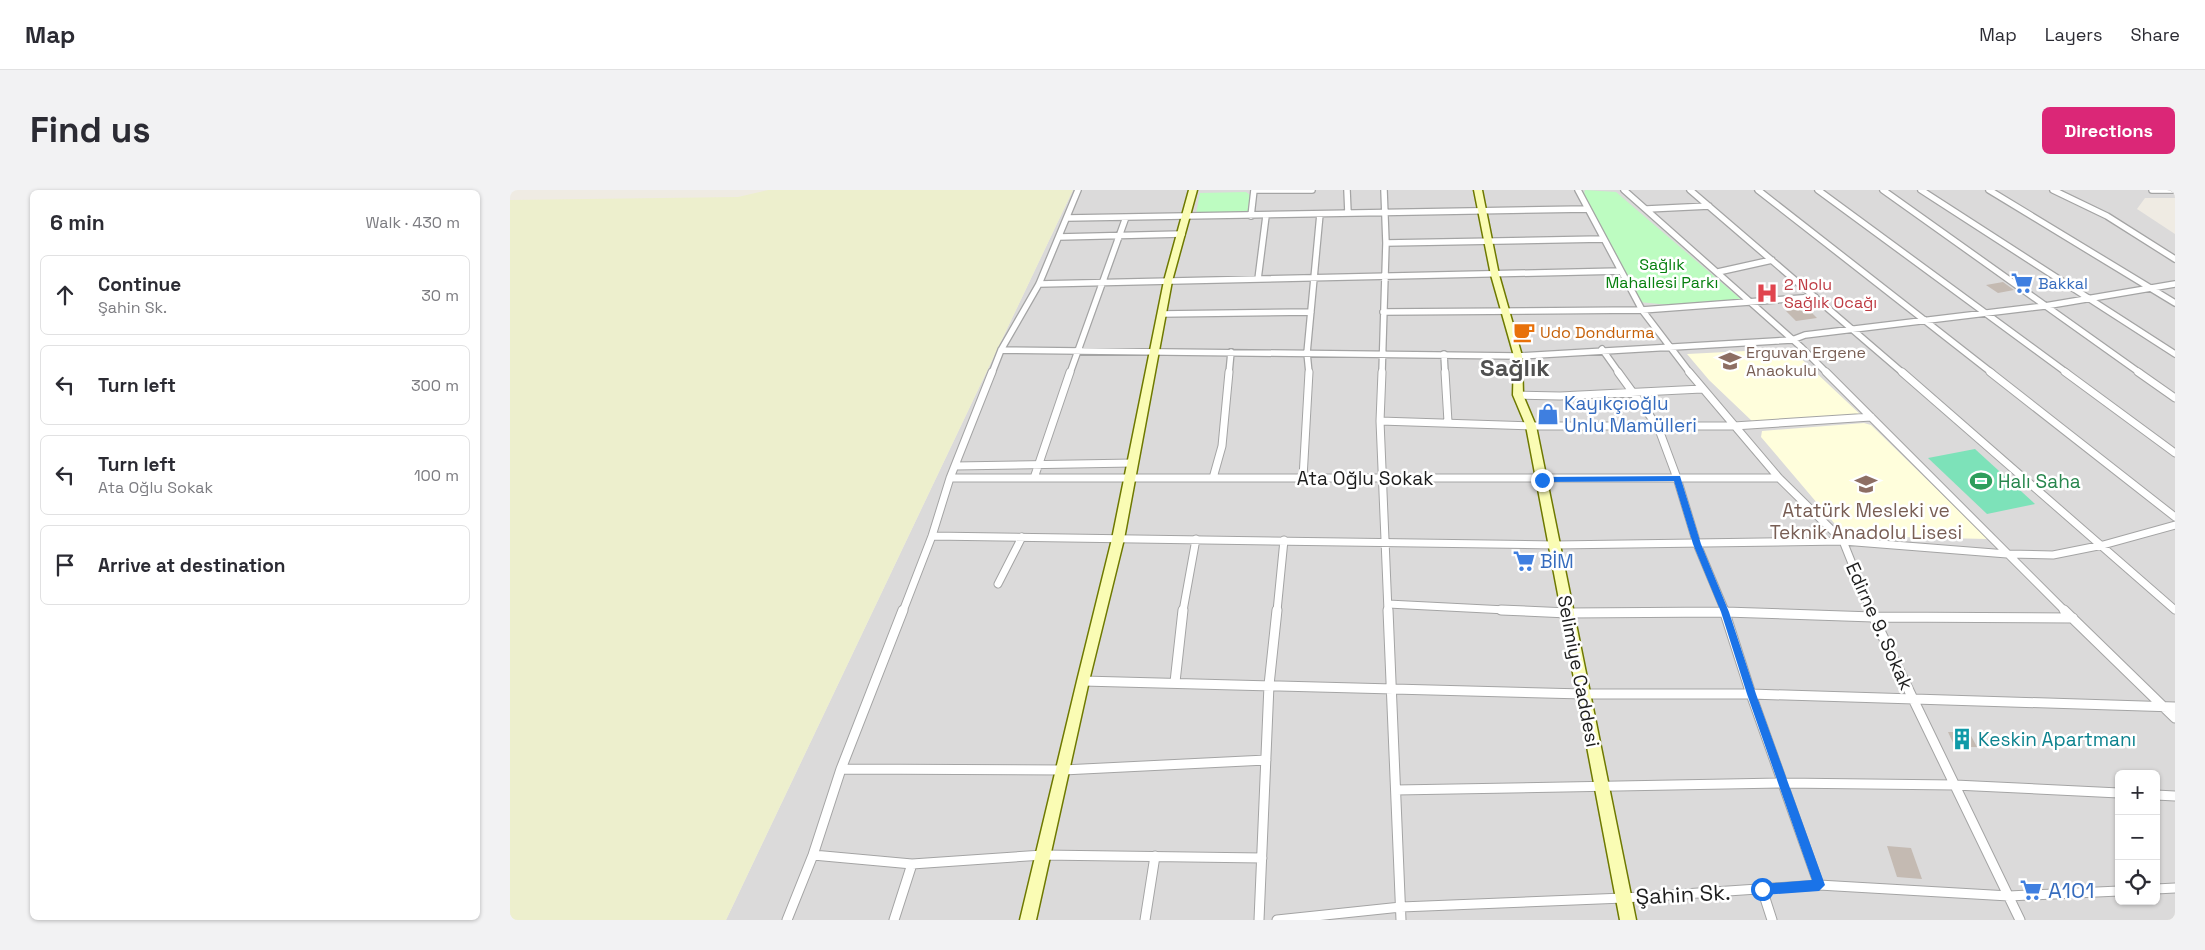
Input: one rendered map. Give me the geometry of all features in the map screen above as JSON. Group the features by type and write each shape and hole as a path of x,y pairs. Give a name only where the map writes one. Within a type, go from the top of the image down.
{"street":[{"path":"787,920 813,855 841,769 932,536 950,478 1001,350 1039,284 1078,190"},
{"path":"1028,920 1082,682 1132,478 1133,463 1168,281 1193,190"},
{"path":"1251,216 1255,190 1312,190"},
{"path":"1347,190 1348,213"},
{"path":"1384,190 1386,243 1380,421 1402,920"},
{"name":"Selimiye Caddesi","path":"1478,190 1495,274 1518,356 1518,394 1531,426 1628,920"},
{"name":"Edirne 9. Sokak","path":"1578,190 1642,310 1702,389 1779,478 1843,541 1874,617 2020,920"},
{"path":"1624,190 1792,340 2175,718"},
{"path":"1690,190 2103,545 2175,610"},
{"path":"1758,190 2175,517"},
{"path":"1818,190 2175,453"},
{"path":"1883,190 2175,398"},
{"path":"1921,190 2175,354"},
{"path":"1989,190 2175,303"},
{"path":"2053,190 2107,216 2175,259"},
{"path":"2152,190 2175,190"},
{"path":"1647,209 1709,206"},
{"path":"1067,218 1587,209"},
{"path":"1303,478 1307,353 1320,214"},
{"path":"1258,278 1266,216"},
{"path":"1034,478 1101,282 1126,217"},
{"path":"1059,237 1182,234"},
{"path":"1386,243 1603,239"},
{"path":"1718,272 1772,260"},
{"path":"1039,284 1621,271"},
{"path":"1001,350 1518,356 1602,349 1697,346 1792,340 1805,335 2045,306 2175,284"},
{"path":"1383,312 1642,310 1753,304 1815,298"},
{"path":"1161,314 1311,312"},
{"path":"1602,349 1658,427 1677,478 1697,544 1725,612 1751,694 1819,885"},
{"path":"1213,478 1222,446 1231,352"},
{"path":"1444,354 1448,422"},
{"path":"1518,394 1560,396 1702,389"},
{"path":"1380,421 1531,426 1658,427 1734,426 1871,417"},
{"path":"955,466 1133,463"},
{"name":"Ata Oğlu Sokak","path":"950,478 1542,480 1779,478"},
{"path":"932,536 1554,545 1843,541 2007,554 2053,555 2103,545 2175,525"},
{"path":"998,584 1022,537"},
{"path":"1175,682 1186,585 1196,539"},
{"path":"1259,920 1269,685 1284,540"},
{"path":"1388,604 1568,613 1725,612 1874,617 2073,618"},
{"path":"1082,682 1175,682 1584,694 1751,694 2175,706"},
{"path":"841,769 1063,770 1266,760"},
{"path":"1396,790 1602,788 1783,783 1955,785 2115,793"},
{"path":"2160,795 2175,796"},
{"path":"813,855 912,864 1042,855 1262,858"},
{"path":"1145,920 1155,856"},
{"path":"894,920 912,864"},
{"name":"Şahin Sk.","path":"1277,920 1401,907 1624,898 1819,885 2009,896 2115,891"},
{"path":"1762,889 1772,920"},
{"path":"2160,889 2175,889"}],"shaded area":[{"path":"768,190 1073,190 726,920 510,920 510,200 738,197"},
{"path":"1073,190 2175,190 2175,198 2145,198 2137,209 2175,234 2175,920 726,920"},
{"path":"1792,350 1862,416 1753,422 1709,380 1687,354"},
{"name":"Atatürk Mesleki ve Teknik Anadolu Lisesi","path":"1864,423 1871,425 1988,539 1851,536 1840,530 1761,437 1762,431"}],"green space":[{"name":"Sağlık Mahallesi Parkı","path":"1585,190 1616,192 1744,302 1670,305 1639,302 1584,194"},
{"path":"1246,192 1250,195 1248,211 1240,214 1196,214 1200,193"},
{"name":"Halı Saha","path":"1975,449 2035,504 1987,514 1928,458"}],"building":[{"path":"2003,282 2014,290 1998,293 1986,285"},
{"path":"1807,308 1817,318 1796,321 1786,311"},
{"name":"Keskin Apartmanı","path":"1948,732 1969,732 1977,747 1955,747"},
{"path":"1887,846 1911,848 1922,879 1897,877"}],"place":[{"name":"Bakkal","path":"2022,283"},
{"name":"2 Nolu Sağlık Ocağı","path":"1767,293"},
{"name":"Udo Dondurma","path":"1524,332"},
{"name":"Erguvan Ergene Anaokulu","path":"1730,361"},
{"name":"Kayıkçıoğlu Unlu Mamülleri","path":"1548,414"},
{"name":"Halı Saha","path":"1981,481"},
{"name":"Atatürk Mesleki ve Teknik Anadolu Lisesi","path":"1866,484"},
{"name":"BİM","path":"1524,561"},
{"name":"Keskin Apartmanı","path":"1962,739"},
{"name":"A101","path":"2031,890"}],"district":[{"name":"Sağlık","path":"1515,368"}],"route":[{"path":"1542,480 1677,478 1697,544 1725,612 1751,694 1819,885 1762,889"}]}
